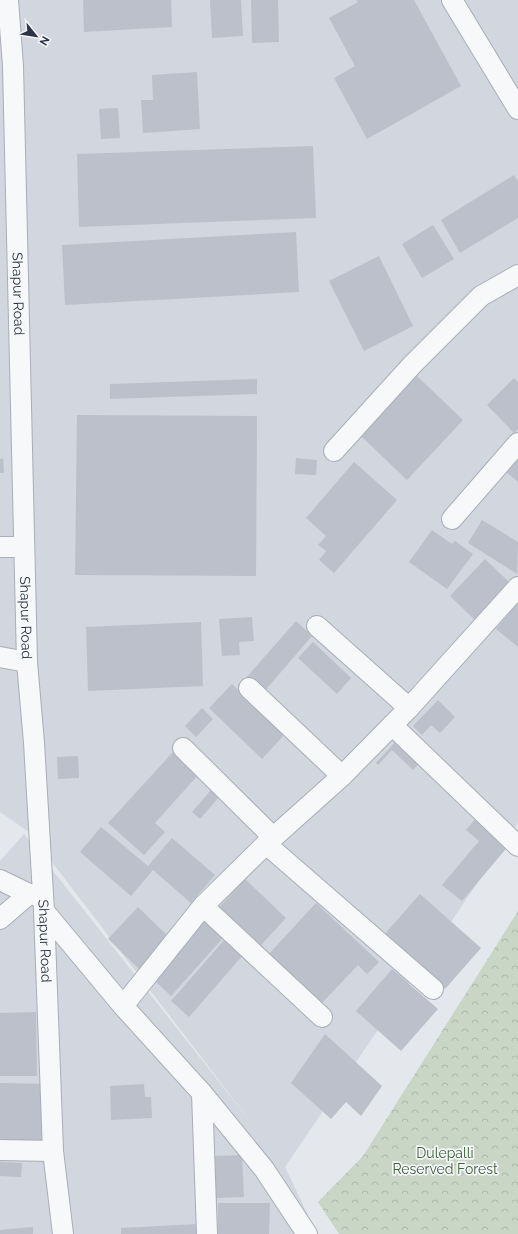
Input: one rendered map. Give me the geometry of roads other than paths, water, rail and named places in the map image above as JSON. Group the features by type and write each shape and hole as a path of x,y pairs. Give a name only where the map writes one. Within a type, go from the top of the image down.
{"street":[{"name":"Shapur Road","path":"8,0 13,66 27,662 34,743 39,901 53,1151 63,1234"},
{"path":"452,0 518,108"},
{"path":"334,451 412,365 481,296 518,276"},
{"path":"452,519 518,443"},
{"path":"0,548 24,547"},
{"path":"123,1006 203,906 269,841 342,776 409,708 518,587"},
{"path":"317,626 409,708"},
{"path":"0,657 27,662"},
{"path":"249,688 342,776"},
{"path":"392,725 518,846"},
{"path":"183,748 269,841 432,989"},
{"path":"0,880 39,901 123,1006 202,1093 264,1169 307,1234"},
{"path":"0,919 39,901"},
{"path":"203,906 322,1017"},
{"path":"202,1093 207,1234"},
{"path":"0,1150 53,1151"}],"park label":[{"name":"Dulepalli Reserved Forest","path":"445,1162"}]}
